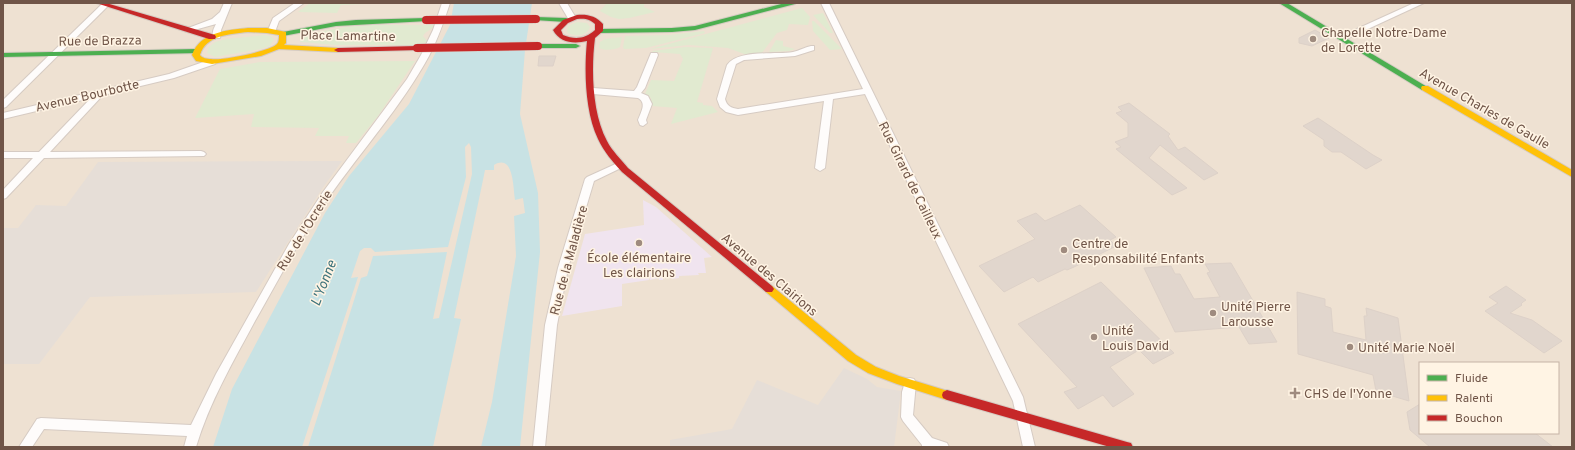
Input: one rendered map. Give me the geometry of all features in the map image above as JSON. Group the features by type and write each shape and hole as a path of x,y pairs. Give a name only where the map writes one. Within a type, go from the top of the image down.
{"main road":[{"path":"591,37 599,27 697,22 777,3"},
{"path":"599,27 660,30 695,28 793,3"},
{"name":"Avenue Charles de Gaulle","path":"1282,3 1572,174"},
{"path":"103,4 215,37"},
{"name":"Place Lamartine","path":"215,37 272,30 279,31 283,34 356,22 426,20 569,19 590,17 596,20 599,27"},
{"path":"569,19 559,26 557,30 560,36 577,43 589,59"},
{"name":"Place Lamartine","path":"278,47 282,43 283,34"},
{"path":"198,55 204,43 215,37"},
{"name":"Place Lamartine","path":"198,55 204,61 212,62 261,54 278,47 334,50 543,46 577,43 591,37"},
{"name":"Avenue des Clairions","path":"591,37 589,59 600,134 606,147 620,165 852,358 872,370 910,384 1127,447"},
{"path":"543,46 564,38"},
{"name":"Rue de Brazza","path":"3,55 198,55"}],"street":[{"path":"215,37 228,3"},
{"path":"272,30 276,20 300,3"},
{"name":"Rue de l'Ocrerie","path":"190,447 195,431 218,379 281,264 326,194 381,123 433,42 446,3"},
{"path":"563,3 569,19"},
{"name":"Rue Girard de Cailleux","path":"825,3 1019,401 1029,447"},
{"path":"1341,38 1420,3"},
{"path":"3,105 103,4"},
{"path":"187,30 211,24 223,14"},
{"path":"811,48 795,54 737,59 731,65 720,99 721,103 725,108 738,112 868,91"},
{"name":"Avenue Bourbotte","path":"171,76 198,55"},
{"path":"636,94 641,88 654,55"},
{"name":"Avenue Bourbotte","path":"3,116 171,76 212,62"},
{"path":"593,91 636,94 643,96 647,100 648,104 642,120 643,123"},
{"path":"3,196 101,92"},
{"path":"820,168 829,97"},
{"path":"3,155 201,154"},
{"name":"Rue de la Maladière","path":"539,447 550,325 563,268 590,179 620,165"},
{"path":"910,384 908,392 907,417 928,445 943,447"},
{"path":"25,447 41,424 195,431"}],"shaded area":[{"path":"3,3 1572,3 1572,447 3,447"},
{"path":"342,161 322,189 256,292 90,297 39,364 3,364 3,228 18,228 36,205 66,206 98,162"},
{"path":"643,200 656,207 712,257 704,258 706,273 698,273 699,275 679,276 679,278 672,279 671,277 663,278 663,280 659,280 659,278 650,280 648,266 649,280 622,284 622,306 562,316 585,234 644,225"},
{"path":"844,368 867,379 877,387 901,391 894,447 670,447 670,440 732,429 757,380 818,405"}],"green space":[{"path":"310,3 366,3 341,5 337,13 298,12"},
{"path":"607,3 644,3 644,7 655,12 619,19 611,17 600,11"},
{"path":"802,8 810,17 808,25 789,24 787,30 777,33 761,54 747,55 728,48 689,45 650,49"},
{"path":"823,13 833,33 830,33 813,15"},
{"path":"812,21 814,21 842,49 830,50 813,31"},
{"path":"577,22 587,23 590,27 589,30 581,35 568,33 568,26"},
{"path":"371,25 435,25 423,36 428,42 426,45 335,45 300,42 303,35 346,27"},
{"path":"704,31 705,33 646,48 624,49 623,47 625,36 669,35"},
{"path":"265,35 274,39 270,46 261,49 215,57 207,53 209,47 215,42 226,39"},
{"path":"622,37 620,47 618,48 607,50 599,48 600,42 605,39"},
{"path":"776,40 783,41 783,46 795,49 789,51 769,52"},
{"path":"685,47 713,48 697,102 703,103 703,105 712,106 718,112 671,124 677,108 652,106 651,98 645,94 651,80 674,81 683,59 680,54 652,51"},
{"path":"415,61 378,116 356,143 346,143 349,136 315,136 319,128 251,127 254,114 195,118 220,69 260,62"}],"water":[{"name":"L'Yonne","path":"454,3 532,3 525,50 520,114 538,193 540,252 520,447 481,447 492,402 516,256 514,216 525,213 523,198 515,200 513,180 509,168 505,164 501,163 494,165 494,170 485,170 454,318 461,319 433,447 308,447 361,278 367,276 373,256 447,252 433,319 439,318 472,174 471,147 469,143 465,147 466,177 448,247 375,252 371,248 364,248 360,251 351,278 358,277 302,447 213,447 232,389 325,213 349,176 409,104 450,25"}],"building":[{"name":"Chapelle Notre-Dame de Lorette","path":"1315,30 1329,38 1312,46 1299,43 1299,38"},
{"path":"539,56 556,56 553,66 538,66"},
{"path":"1129,103 1170,134 1168,136 1178,150 1185,147 1218,173 1204,180 1160,145 1149,158 1187,188 1172,195 1116,149 1121,147 1115,142 1128,137 1128,123 1116,113 1122,111 1118,107"},
{"path":"1318,118 1382,160 1366,169 1341,152 1332,152 1324,146 1324,140 1303,126"},
{"name":"Centre de Responsabilité Enfants","path":"1080,205 1116,237 1110,240 1116,246 1074,267 1067,270 1065,269 1038,282 1033,277 1004,292 979,266 1035,239 1017,221 1036,213 1045,221"},
{"name":"Unité Pierre Larousse","path":"1231,263 1277,342 1249,344 1239,327 1175,332 1144,268 1171,266 1175,274 1180,274 1194,299 1220,297 1207,273 1210,272 1205,264"},
{"name":"Unité Louis David","path":"1101,282 1174,353 1153,364 1139,350 1110,367 1134,394 1113,407 1103,395 1078,409 1064,392 1077,387 1018,324"},
{"path":"1506,286 1526,300 1521,304 1522,305 1510,313 1532,320 1562,341 1544,353 1485,311 1498,303 1489,297"},
{"name":"Unité Marie Noël","path":"1297,292 1325,299 1325,306 1331,308 1333,332 1366,340 1364,316 1367,316 1366,308 1398,318 1409,401 1376,391 1373,375 1298,354"},
{"path":"1419,405 1419,434 1536,434 1553,447 1430,447 1410,430 1407,412"}],"traffic: fast":[{"path":"599,31 672,30 695,28 793,3"},
{"path":"1282,3 1425,88"},
{"path":"536,19 566,20"},
{"path":"283,34 336,24 356,22 426,20"},
{"path":"538,46 576,46"},
{"path":"3,55 197,51"}],"traffic: slow":[{"path":"278,47 282,43 283,34 258,30 237,31 209,38 198,49 196,55 199,59 212,62 261,54 278,47 338,50"},
{"path":"1425,88 1572,174"},
{"path":"769,289 852,358 872,370 897,380 947,395"}],"traffic: jam":[{"path":"99,3 212,37"},
{"path":"577,17 592,18 599,24 599,31 595,35 581,40 570,40 560,36 557,30 561,25 568,20 577,17"},
{"path":"426,20 536,19"},
{"path":"591,37 589,60 590,87 594,113 600,135 608,149 625,170 769,289"},
{"path":"417,48 538,46"},
{"path":"338,50 417,48"},
{"path":"947,395 1127,447"}],"place":[{"name":"Chapelle Notre-Dame de Lorette","path":"1313,39"},
{"name":"École élémentaire Les clairions","path":"639,243"},
{"name":"Centre de Responsabilité Enfants","path":"1064,250"},
{"name":"Unité Pierre Larousse","path":"1213,313"},
{"name":"Unité Louis David","path":"1094,337"},
{"name":"Unité Marie Noël","path":"1350,347"},
{"name":"CHS de l'Yonne","path":"1295,393"}]}
